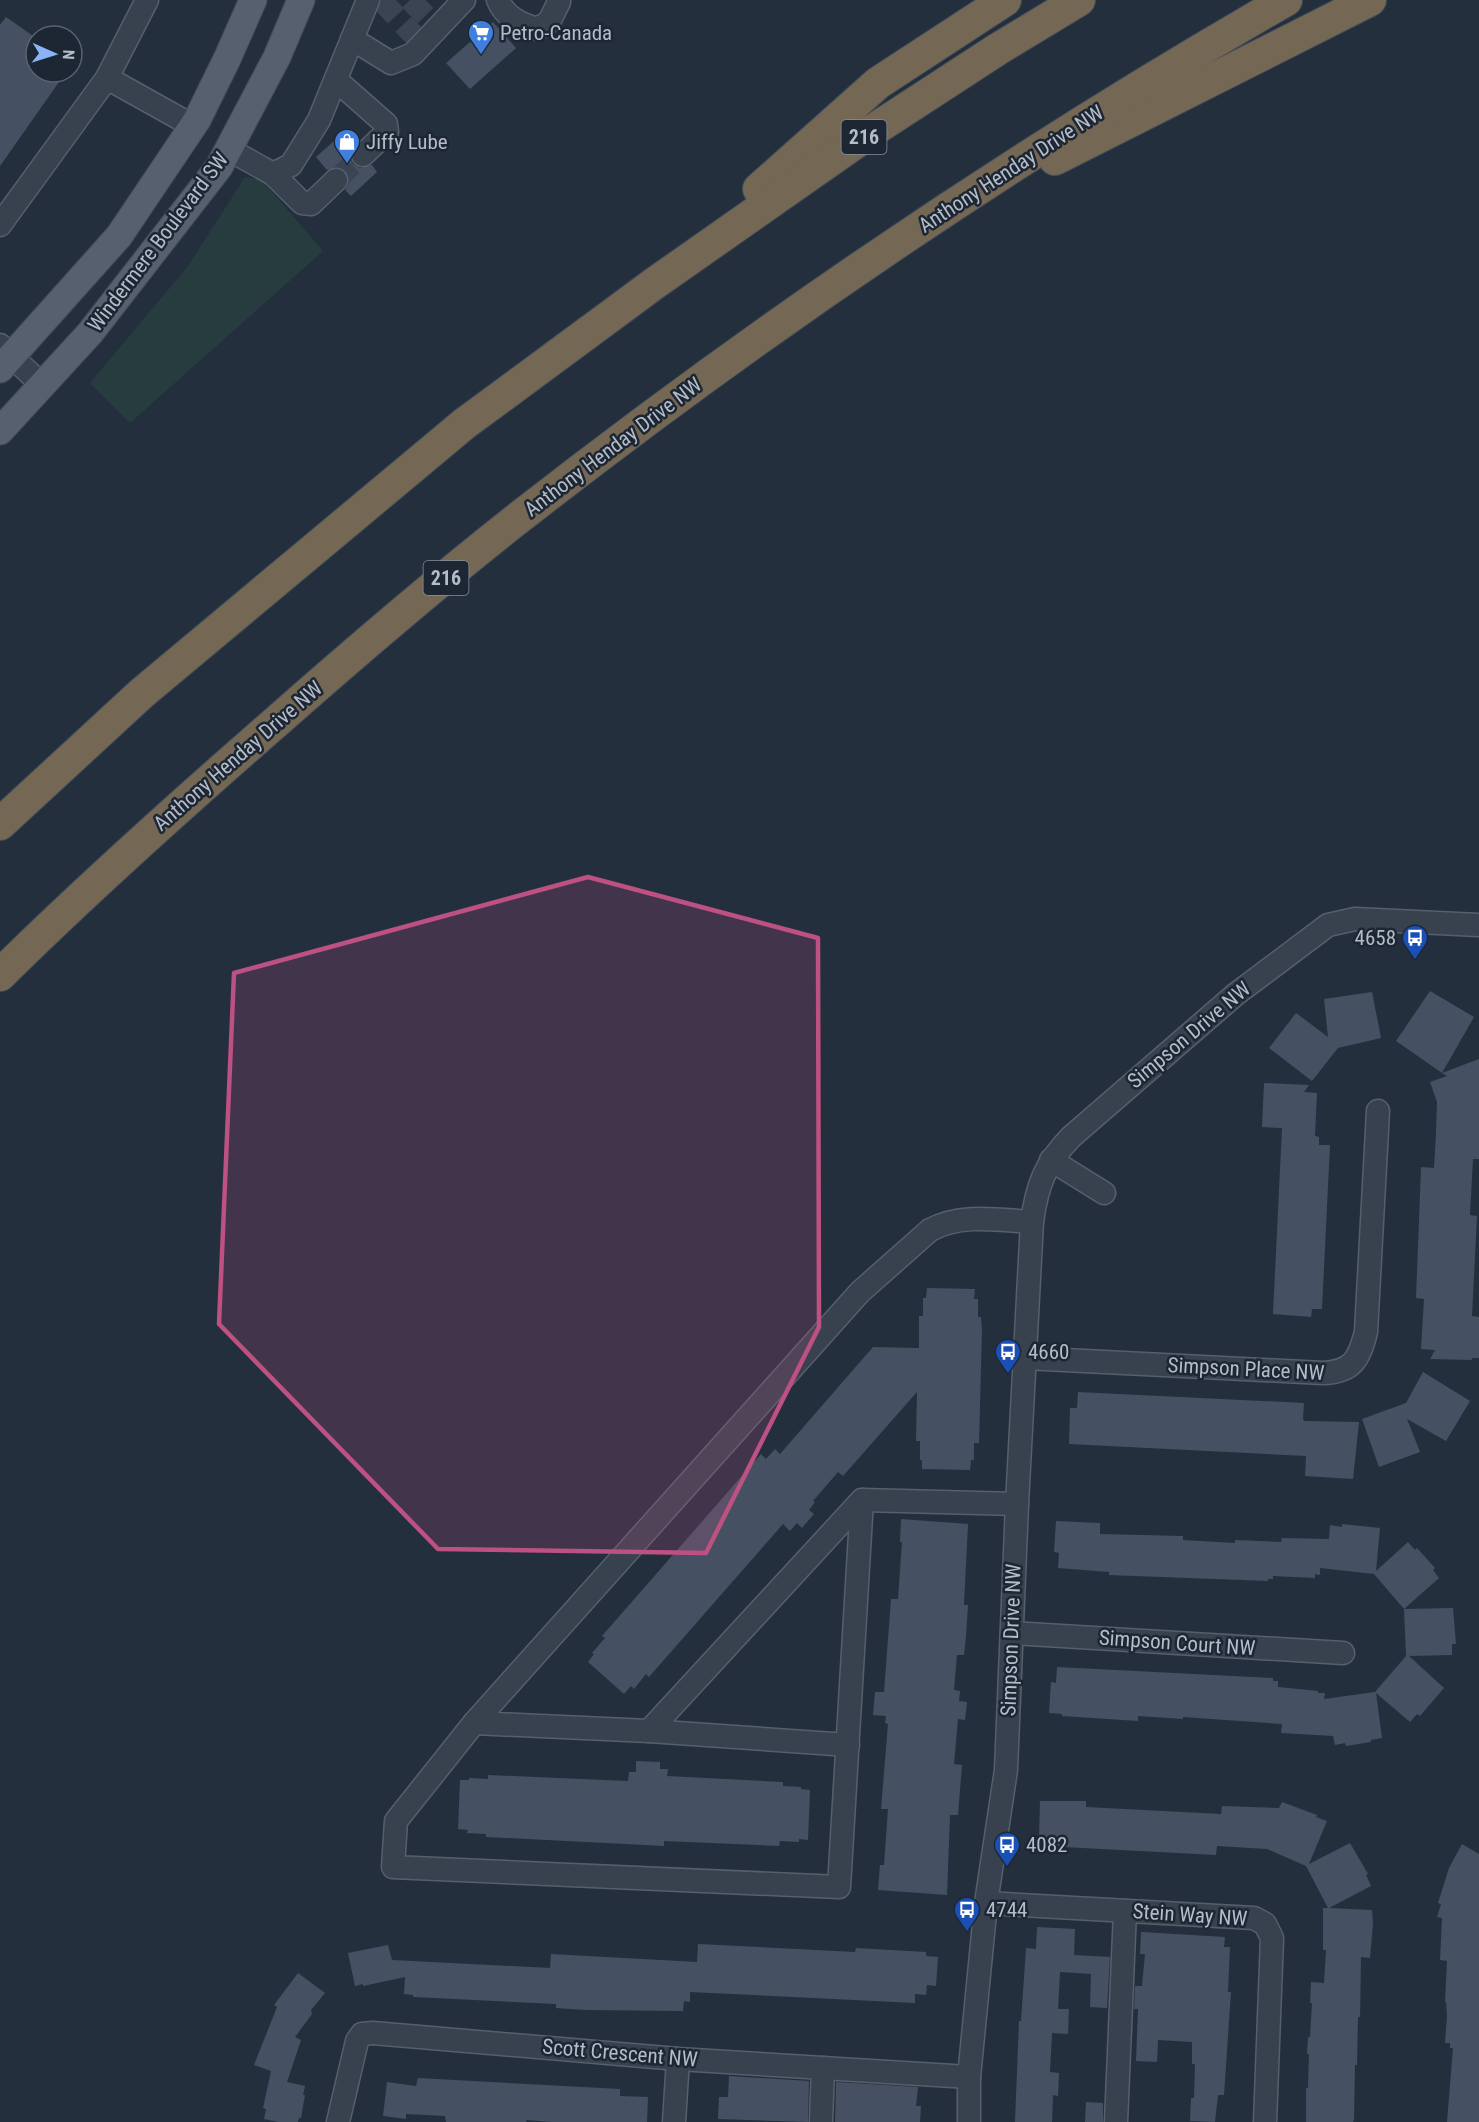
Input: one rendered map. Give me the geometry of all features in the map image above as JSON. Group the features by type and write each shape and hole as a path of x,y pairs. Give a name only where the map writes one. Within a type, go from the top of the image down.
{"highway":[{"path":"655,283 878,83 1005,0"},
{"name":"216","path":"0,824 142,693 464,424 655,283 869,133 998,49 1079,0"},
{"name":"Anthony Henday Drive NW","path":"0,975 65,911 217,773 373,638 512,523 712,372 925,223 1064,132 1286,0"},
{"path":"925,223 1160,108 1370,0"}],"main road":[{"name":"Windermere Boulevard SW","path":"4,357 119,236 193,126 227,59 253,0"},
{"name":"Windermere Boulevard SW","path":"0,431 98,324 219,167 277,57 301,0"}],"street":[{"path":"0,225 107,78 147,0"},
{"path":"273,174 291,165 319,120 368,0"},
{"path":"352,39 391,63 413,54 464,0"},
{"path":"498,0 502,12 523,25 537,29 549,22 558,0"},
{"path":"107,78 193,126"},
{"path":"336,80 386,124 387,132 363,155"},
{"path":"228,149 273,174 302,202 311,204 336,180"},
{"path":"4,357 42,385"},
{"name":"Simpson Drive NW","path":"969,2122 969,2077 986,1903 1006,1770 1032,1222 1038,1188 1051,1160 1071,1137 1236,994 1328,925 1354,919 1479,925"},
{"name":"Simpson Place NW","path":"1025,1358 1323,1373 1337,1372 1353,1365 1366,1332 1378,1111"},
{"path":"1051,1160 1104,1193"},
{"path":"862,1500 839,1887 393,1867 396,1821 474,1723 860,1292 930,1230 941,1224 965,1220 1032,1222"},
{"path":"649,1731 862,1500 1017,1504"},
{"name":"Simpson Court NW","path":"1012,1633 1343,1653"},
{"path":"474,1723 649,1731 848,1745"},
{"name":"Stein Way NW","path":"986,1903 1254,1917 1265,1924 1272,1938 1265,2122"},
{"path":"1116,2122 1125,1911"},
{"name":"Scott Crescent NW","path":"338,2122 357,2041 362,2034 372,2033 678,2059 969,2077"},
{"path":"674,2122 678,2059"},
{"path":"821,2122 823,2068"}],"highlighted area":[{"path":"588,877 818,938 819,1327 706,1553 438,1549 219,1324 234,973"}],"green space":[{"path":"245,177 262,180 323,251 130,423 90,383 188,266"}],"building":[{"path":"6,17 24,30 24,84 58,84 0,166 0,25"},
{"name":"Petro-Canada","path":"493,22 516,48 470,89 446,63"},
{"name":"Jiffy Lube","path":"343,133 354,145 350,152 353,164 360,168 372,165 377,172 351,196 345,190 349,183 346,171 339,167 327,170 316,157"},
{"path":"1430,991 1474,1017 1442,1073 1396,1041"},
{"path":"1372,992 1381,1038 1338,1048 1312,1081 1269,1048 1296,1013 1328,1037 1324,999"},
{"path":"1479,1059 1479,1159 1473,1159 1470,1215 1477,1216 1472,1316 1479,1317 1479,1358 1472,1358 1472,1360 1430,1359 1435,1350 1421,1349 1424,1299 1416,1298 1421,1167 1434,1168 1437,1102 1430,1082 1447,1076 1442,1073"},
{"path":"1264,1083 1309,1085 1304,1092 1317,1093 1315,1136 1319,1137 1319,1145 1330,1145 1322,1309 1312,1309 1311,1317 1273,1314 1282,1128 1262,1127"},
{"path":"927,1288 975,1289 974,1299 978,1299 978,1317 981,1317 982,1330 979,1443 974,1443 974,1460 971,1460 970,1470 922,1469 920,1441 916,1441 917,1392 843,1476 838,1472 813,1501 815,1502 809,1510 814,1514 802,1528 797,1523 790,1531 783,1524 649,1677 646,1674 634,1689 631,1686 624,1694 588,1662 594,1654 592,1653 605,1638 602,1636 761,1454 766,1459 775,1449 780,1454 873,1347 919,1348 919,1316 923,1316 923,1298 926,1298"},
{"path":"1423,1372 1470,1401 1446,1441 1407,1419 1420,1452 1379,1467 1362,1419 1406,1403"},
{"path":"1078,1392 1304,1403 1304,1421 1359,1422 1353,1479 1305,1476 1306,1456 1069,1444 1070,1408 1077,1408"},
{"path":"901,1519 968,1524 964,1605 968,1605 966,1636 964,1655 957,1655 954,1690 960,1691 959,1701 967,1702 965,1720 958,1719 954,1764 962,1765 958,1815 950,1815 947,1895 878,1890 880,1865 884,1865 888,1809 881,1809 888,1724 885,1723 886,1716 873,1715 875,1692 884,1692 891,1599 898,1599 902,1542 900,1542"},
{"path":"1056,1521 1100,1523 1100,1534 1183,1536 1183,1540 1235,1543 1235,1540 1281,1542 1282,1538 1329,1539 1330,1525 1380,1528 1376,1571 1408,1542 1415,1550 1417,1548 1435,1568 1433,1570 1439,1578 1404,1609 1374,1574 1320,1568 1320,1575 1315,1574 1315,1578 1273,1576 1273,1579 1268,1579 1268,1581 1109,1575 1109,1572 1058,1568 1059,1553 1054,1552"},
{"path":"1453,1608 1456,1644 1452,1644 1452,1655 1409,1656 1444,1688 1420,1716 1417,1714 1410,1722 1376,1693 1382,1738 1371,1740 1371,1742 1346,1746 1345,1743 1335,1745 1333,1736 1281,1733 1282,1724 1138,1716 1138,1721 1062,1716 1062,1714 1049,1713 1051,1682 1056,1683 1057,1667 1273,1678 1273,1681 1278,1681 1278,1687 1318,1691 1318,1693 1325,1693 1324,1699 1375,1692 1406,1656 1404,1609"},
{"path":"636,1761 660,1762 660,1769 668,1769 667,1776 783,1782 783,1786 810,1790 808,1840 780,1841 779,1846 664,1841 664,1846 486,1837 486,1834 467,1833 468,1830 458,1829 460,1780 488,1779 488,1775 628,1781 629,1772 636,1772"},
{"path":"1040,1801 1086,1801 1086,1807 1221,1814 1222,1806 1279,1808 1282,1802 1327,1821 1309,1864 1350,1843 1368,1874 1366,1875 1371,1886 1329,1908 1372,1910 1373,1923 1370,1958 1361,1957 1360,2017 1358,2017 1353,2122 1306,2122 1311,1982 1324,1983 1326,1950 1323,1950 1323,1908 1328,1908 1306,1866 1267,1849 1217,1846 1216,1855 1064,1847 1064,1852 1042,1851 1043,1837 1039,1837"},
{"path":"1462,1844 1479,1854 1479,2122 1447,2122 1453,2048 1450,2048 1450,2043 1445,2043 1447,1961 1440,1960 1442,1918 1437,1917 1441,1904 1438,1903 1449,1868"},
{"path":"1037,1927 1075,1929 1074,1955 1110,1957 1107,2008 1090,2007 1091,1974 1060,1972 1058,2009 1069,2009 1068,2034 1052,2033 1050,2072 1059,2073 1058,2096 1053,2095 1052,2122 1015,2122 1019,2021 1021,2021 1026,1948 1036,1949"},
{"path":"1141,1932 1225,1937 1224,1947 1230,1947 1228,1992 1231,1992 1224,2095 1218,2095 1215,2122 1190,2121 1191,2098 1194,2098 1195,2064 1192,2064 1192,2042 1158,2040 1157,2062 1136,2061 1138,2009 1134,2009 1135,1986 1142,1986 1145,1954 1140,1954"},
{"path":"698,1944 855,1952 856,1948 926,1952 926,1956 938,1957 936,1986 927,1985 926,1995 915,1994 915,2003 690,1992 690,2002 684,2001 683,2011 585,2010 556,2008 556,2004 413,1997 413,1995 404,1994 405,1977 355,1986 348,1953 388,1945 392,1960 550,1968 551,1954 697,1962"},
{"path":"298,1973 325,1993 311,2010 312,2014 295,2037 301,2040 287,2082 305,2086 301,2118 298,2122 278,2122 264,2119 266,2109 263,2108 271,2071 254,2065 277,2007 274,2005"},
{"path":"729,2076 809,2081 808,2122 718,2119 719,2097 728,2097"},
{"path":"418,2078 620,2089 620,2096 648,2097 647,2122 527,2120 526,2122 446,2122 445,2116 406,2114 406,2119 383,2116 387,2082 416,2086"},
{"path":"836,2082 918,2087 916,2106 921,2106 920,2122 835,2122"},
{"path":"1086,2102 1103,2103 1103,2122 1085,2122"}],"tunnel":[{"path":"381,0 422,44"},
{"path":"410,0 438,28"},
{"path":"336,180 363,155"}],"place":[{"name":"Petro-Canada","path":"481,56"},
{"name":"Jiffy Lube","path":"347,165"},
{"name":"4658","path":"1415,961"},
{"name":"4660","path":"1008,1375"},
{"name":"4082","path":"1007,1868"},
{"name":"4744","path":"967,1933"}]}
